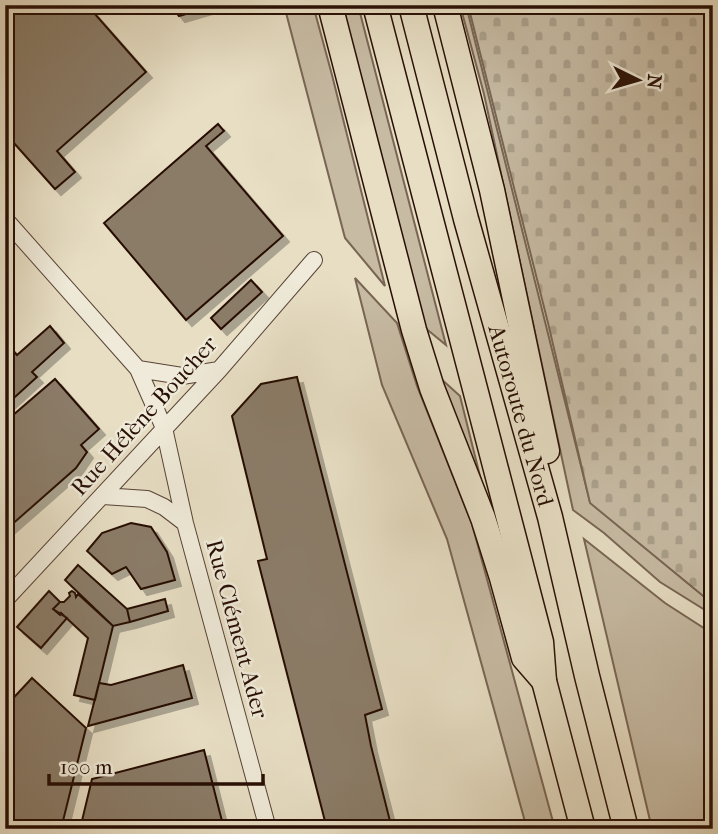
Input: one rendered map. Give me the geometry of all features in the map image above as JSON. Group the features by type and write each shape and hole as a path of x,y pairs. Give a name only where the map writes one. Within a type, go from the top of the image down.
{"highway":[{"path":"330,5 428,376 482,518 524,658 544,681"},
{"name":"Autoroute du Nord","path":"375,5 541,642 544,681 583,829"},
{"name":"Autoroute du Nord","path":"411,5 466,219 550,517 626,829"},
{"path":"445,5 492,190 555,491 550,517"}],"street":[{"name":"Rue Clément Ader","path":"5,219 138,369 164,428 185,523 268,829"},
{"name":"Rue Hélène Boucher","path":"5,600 219,370 314,260"},
{"path":"138,369 182,376 219,370"},
{"name":"Rue Clément Ader","path":"103,496 147,499 164,507 185,523"}],"green space":[{"path":"284,5 313,5 385,286 345,238"},
{"path":"341,5 358,5 446,345 424,327"},
{"path":"460,5 466,5 590,502 713,604 713,615 660,582 573,510 484,94"},
{"path":"468,5 713,5 713,604 590,503"},
{"path":"355,278 397,323 417,386 472,524 555,829 527,829 447,539 382,385"},
{"path":"439,377 460,396 484,492"},
{"path":"584,539 665,603 713,634 713,829 652,829"}],"building":[{"path":"5,5 87,5 146,72 57,151 75,172 55,189 5,133"},
{"path":"170,5 217,5 179,16"},
{"path":"218,124 224,131 206,146 283,236 186,320 104,223"},
{"path":"251,280 262,292 221,329 211,318"},
{"path":"50,326 64,343 32,372 37,377 5,406 5,342 17,355"},
{"path":"297,377 382,709 365,715 392,829 327,829 258,561 267,559 232,416 261,384"},
{"path":"55,379 99,429 81,445 87,452 76,468 8,528 5,525 5,422"},
{"path":"131,523 151,527 167,552 175,580 141,589 126,567 112,574 87,551 102,533"},
{"path":"78,565 127,609 130,622 113,626 65,580"},
{"path":"49,591 60,602 53,609 67,618 41,648 17,627"},
{"path":"72,591 113,626 95,700 74,695 88,638 53,609 60,602 64,602"},
{"path":"165,599 168,611 130,622 127,609"},
{"path":"183,665 192,698 88,726 99,683 111,685"},
{"path":"32,678 86,728 61,829 5,829 5,707"},
{"path":"204,750 224,829 80,829 92,779"}]}
